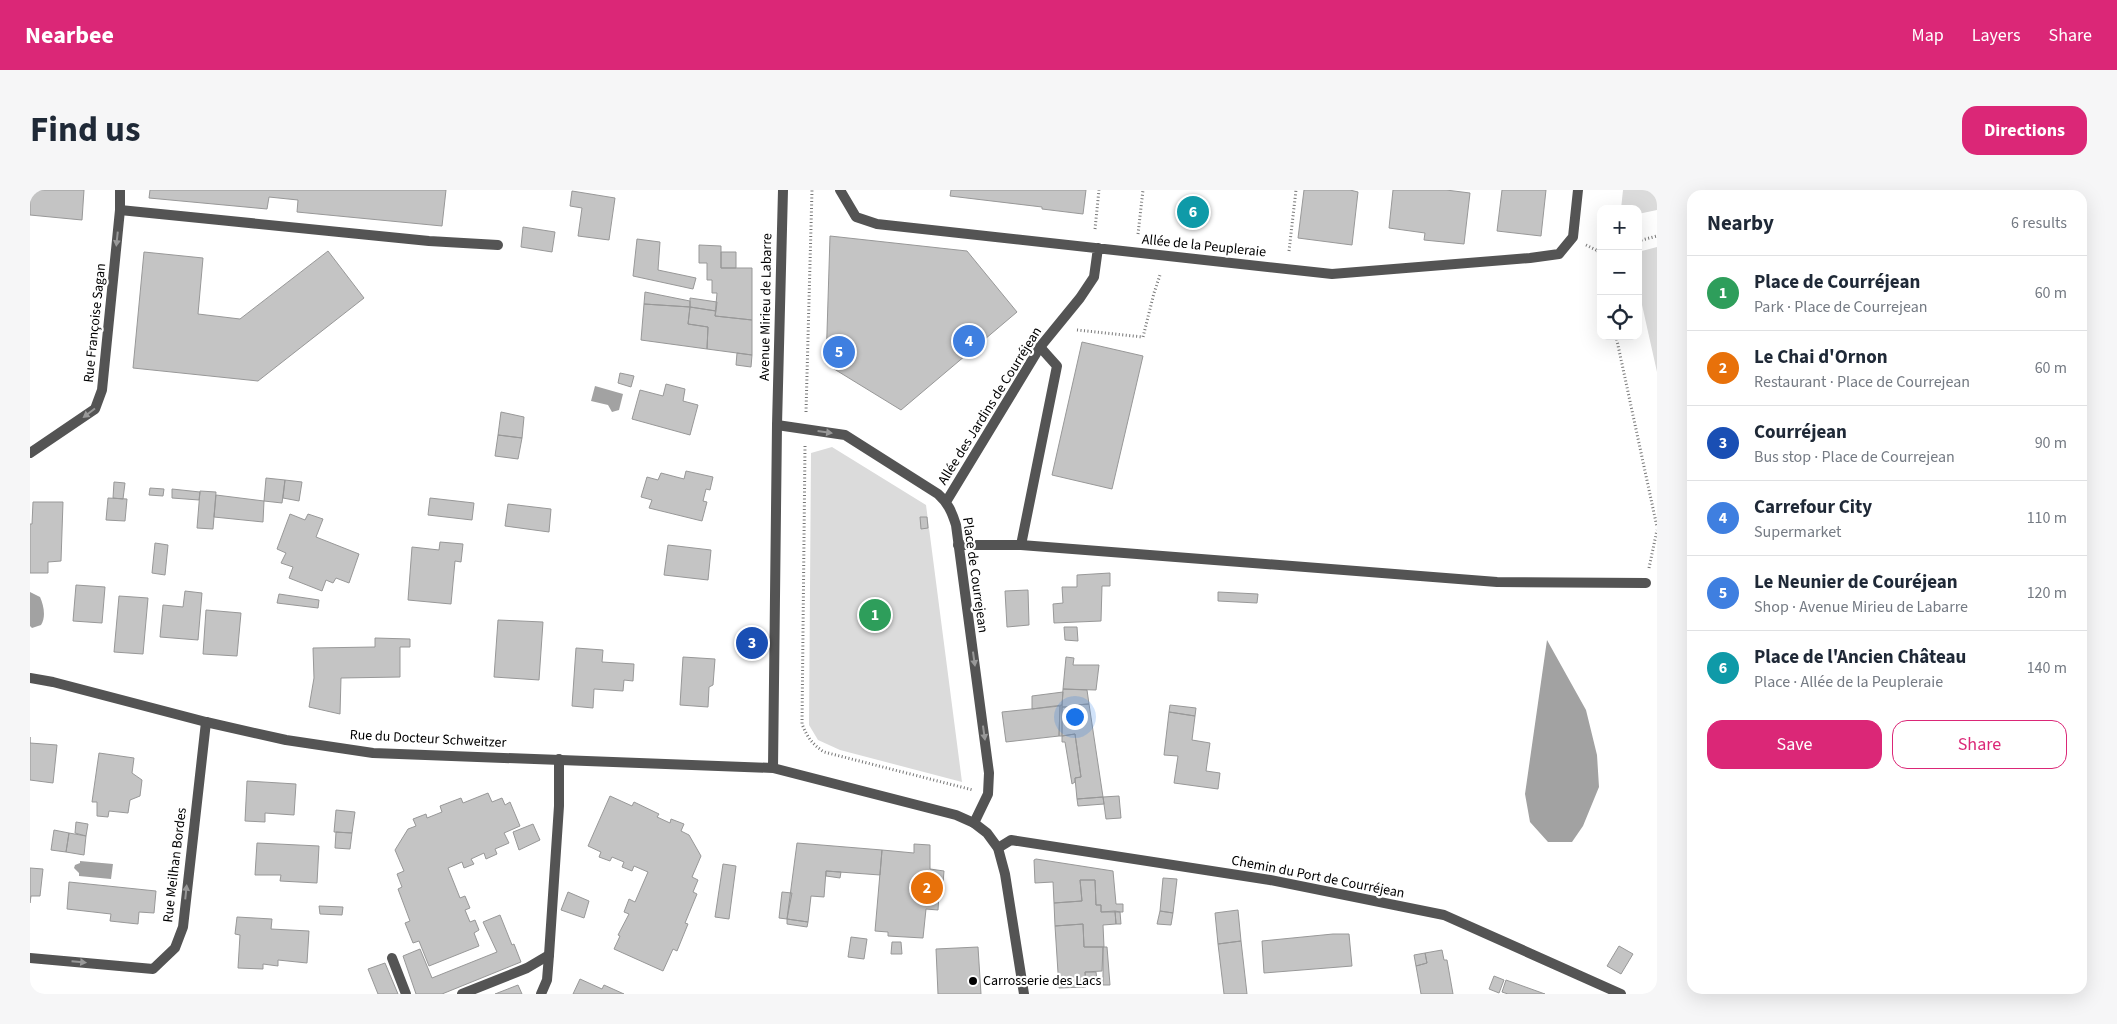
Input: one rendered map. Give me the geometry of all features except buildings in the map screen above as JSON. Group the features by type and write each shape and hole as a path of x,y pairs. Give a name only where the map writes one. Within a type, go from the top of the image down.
{"street":[{"name":"Rue Françoise Sagan","path":"30,453 95,409 102,390 120,210 120,190"},
{"name":"Avenue Mirieu de Labarre","path":"777,425 783,190"},
{"name":"Allée de la Peupleraie","path":"840,190 856,217 877,224 1332,274 1530,258 1558,254 1573,237 1578,190"},
{"path":"120,210 429,241 498,244"},
{"name":"Allée des Jardins de Courréjean","path":"946,502 1040,347 1080,298 1094,277 1098,248"},
{"path":"1022,545 1057,366 1040,347"},
{"path":"946,502 938,494 845,435 777,425 773,768 956,815 974,823 987,833 998,848 1005,874 1024,994"},
{"name":"Place de Courrejean","path":"946,502 952,512 958,544 989,773 988,794 974,823"},
{"path":"958,544 1022,545 1497,582 1646,583"},
{"name":"Rue du Docteur Schweitzer","path":"30,678 53,682 206,722 286,740 373,753 773,768"},
{"name":"Rue Meilhan Bordes","path":"30,958 153,969 175,948 183,926 206,722"},
{"path":"541,994 547,980 549,955 559,806 559,759"},
{"name":"Chemin du Port de Courréjean","path":"998,848 1012,840 1270,880 1444,915 1621,994"},
{"path":"462,994 527,968 549,955"},
{"path":"392,958 406,994"}],"path":[{"path":"806,403 812,190"},
{"path":"1095,229 1099,190"},
{"path":"1138,234 1143,190"},
{"path":"1289,252 1296,190"},
{"path":"1642,240 1657,236"},
{"path":"1076,330 1143,337 1160,275"},
{"path":"1617,340 1657,528 1646,583"},
{"path":"805,449 802,724 807,737 824,752 988,794"}],"shaded area":[{"path":"1623,190 1657,190 1657,210 1642,213 1642,205 1621,205"},
{"path":"1657,247 1657,372 1642,305 1642,251"},
{"path":"595,386 623,394 619,410 612,412 608,405 591,401"},
{"path":"832,447 926,505 962,782 840,750 818,740 809,725 811,453"},
{"path":"30,592 40,597 44,611 44,619 41,625 32,628 30,626"},
{"path":"1547,640 1586,710 1597,755 1599,787 1583,826 1572,842 1548,842 1530,822 1525,794"},
{"path":"80,861 113,864 111,879 79,876 79,873 74,868"}],"place":[{"name":"Place de l'Ancien Château","path":"1193,212"},
{"name":"Carrefour City","path":"969,341"},
{"name":"Le Neunier de Couréjean","path":"839,352"},
{"name":"Place de Courréjean","path":"875,615"},
{"name":"Courréjean","path":"752,643"},
{"name":"Le Chai d'Ornon","path":"927,888"},
{"name":"Carrosserie des Lacs","path":"973,981"}]}
